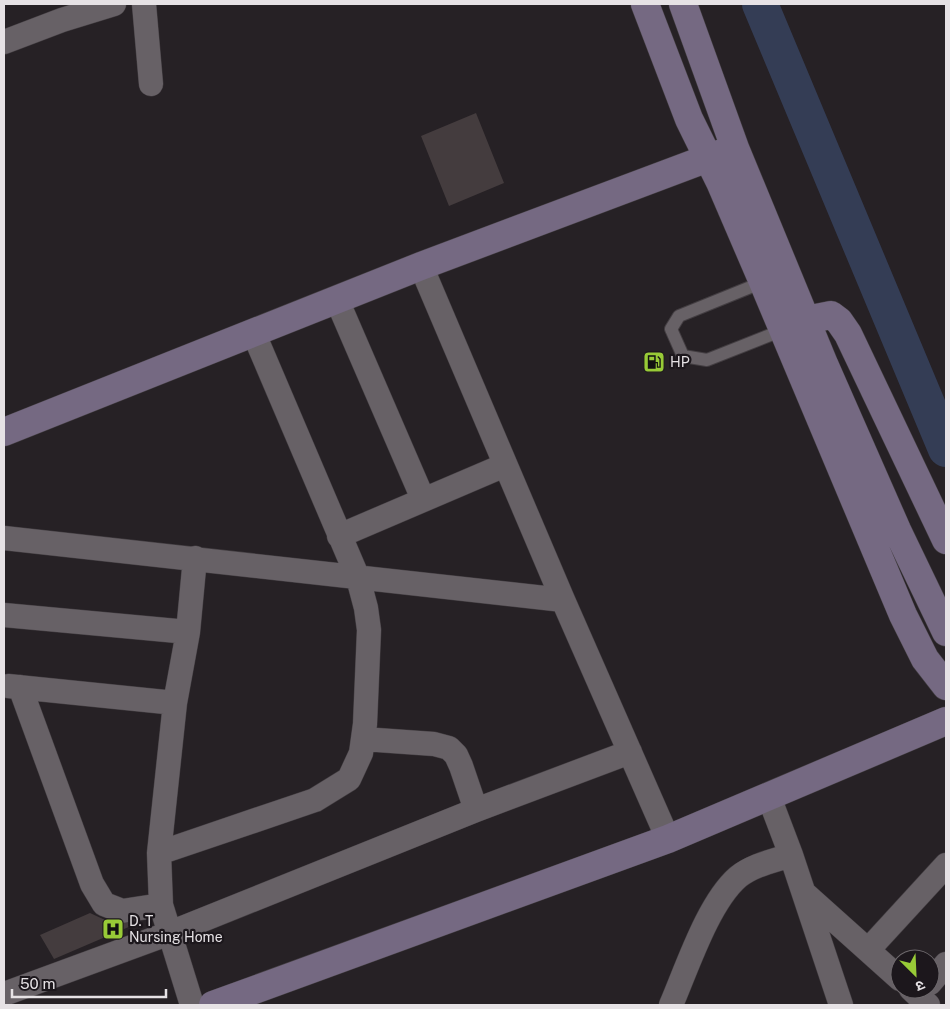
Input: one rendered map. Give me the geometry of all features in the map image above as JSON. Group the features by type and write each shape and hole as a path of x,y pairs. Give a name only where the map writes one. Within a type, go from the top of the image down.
{"street":[{"path":"4,42 18,35 114,4"},
{"path":"144,4 151,84"},
{"path":"645,4 689,119 763,282 824,364 897,530 946,632"},
{"path":"683,4 735,148 794,325 903,615 925,659 946,686"},
{"path":"4,432 421,266 735,148"},
{"path":"421,266 563,600 668,839"},
{"path":"337,300 423,499"},
{"path":"794,325 831,315 839,321 848,334 946,540"},
{"path":"158,853 315,800 348,779 361,752 369,630 366,608 358,578 254,334"},
{"path":"339,536 505,465"},
{"path":"4,538 563,600"},
{"path":"192,1005 161,904 158,853 175,703 188,632 195,558"},
{"path":"4,615 188,632"},
{"path":"161,904 122,911 104,904 92,884 12,686 175,703"},
{"path":"214,1005 668,839 946,721"},
{"path":"363,739 434,744 449,748 461,766 476,810"},
{"path":"4,994 170,933 476,810 630,752"},
{"path":"769,797 791,855 841,1005"},
{"path":"671,1005 709,918 722,894 739,877 754,867 791,855"},
{"path":"868,950 946,865"},
{"path":"802,892 890,970"}],"lane":[{"path":"763,282 680,316 671,329 683,356 707,360 794,325"}],"building":[{"path":"476,113 504,183 449,206 421,136"},
{"path":"90,913 103,919 136,918 138,923 54,959 40,935"}],"waterway":[{"path":"760,4 946,449"}],"place":[{"name":"HP","path":"654,362"},
{"name":"D. T Nursing Home","path":"113,929"}]}
